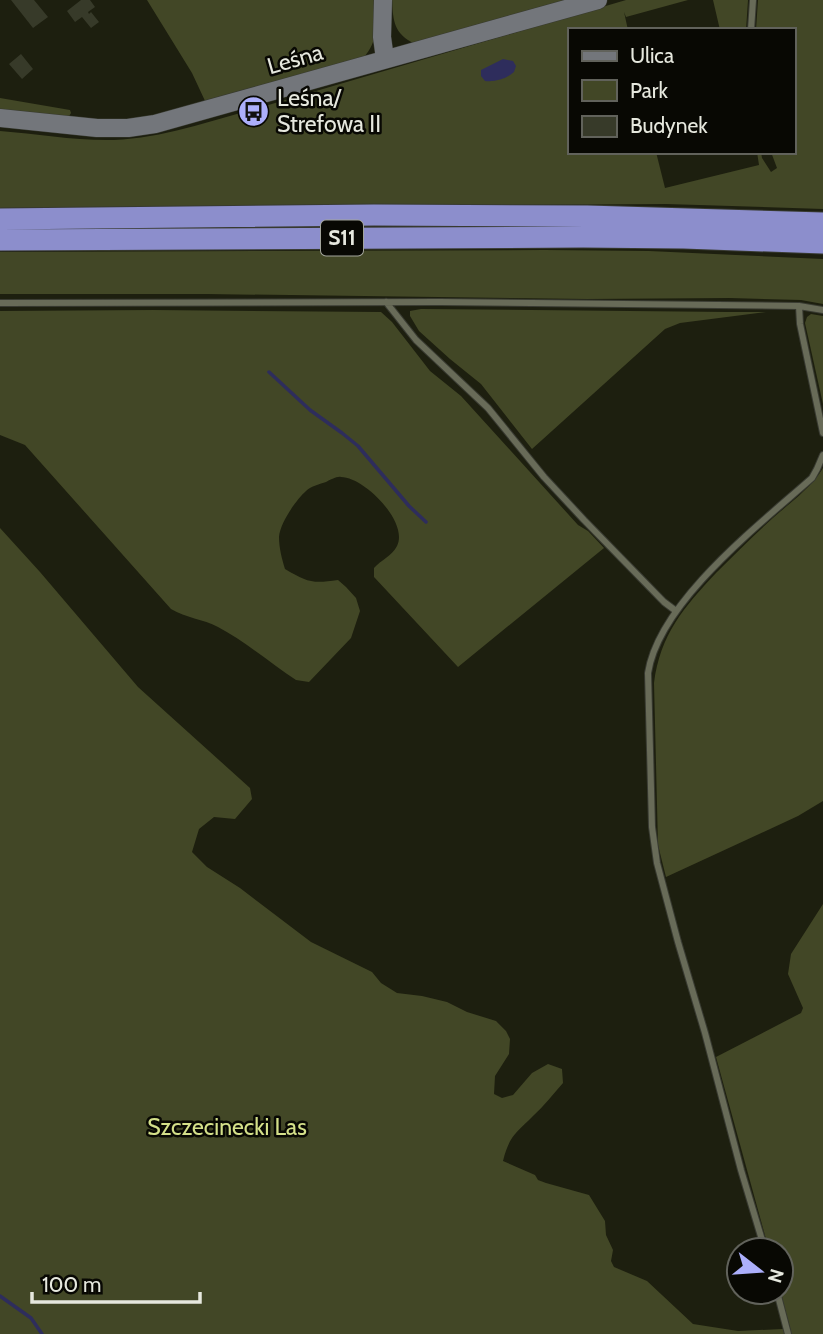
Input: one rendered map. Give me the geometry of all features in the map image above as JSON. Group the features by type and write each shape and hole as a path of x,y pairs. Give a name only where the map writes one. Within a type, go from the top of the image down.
{"highway":[{"name":"S11","path":"0,219 387,215 587,216 823,223"},
{"name":"S11","path":"0,240 583,237 823,243"}],"street":[{"path":"385,0 390,58"},
{"name":"Leśna","path":"0,118 97,128 128,128 155,124 598,0"}],"lane":[{"path":"751,28 753,0"},
{"path":"0,303 386,302 799,306 823,310"},
{"path":"386,302 416,340 488,408 544,477 584,520 676,611"},
{"path":"799,306 800,324 823,433"},
{"path":"761,1236 663,887 654,845 649,673 654,649 676,611 732,551 811,478 823,456"},
{"path":"781,1306 788,1334"}],"green space":[{"path":"147,0 378,0 377,23 372,45 363,58 206,103 192,73"},
{"path":"392,0 577,0 415,44 403,36 396,26"},
{"path":"626,0 688,0 626,17 624,12 628,28 568,28 568,154 656,154 665,188 759,165 757,154 761,154 771,172 777,168 772,154 795,154 795,28 756,28 758,0 823,0 823,209 666,204 0,208 0,131 100,140 132,139 258,108 259,110 265,106"},
{"path":"713,0 748,0 746,28 720,28"},
{"path":"0,98 70,110 71,113 68,118 0,111"},
{"path":"649,251 823,259 823,304 801,300 730,298 0,294 0,252"},
{"path":"0,311 381,312 430,371 461,396 578,525 588,531 604,548 458,667 374,577 374,568 395,549 399,536 397,525 382,502 351,479 338,477 313,486 293,506 280,531 285,569 310,581 338,580 356,598 360,611 351,638 309,682 296,680 228,632 171,609 25,445 0,435"},
{"path":"410,311 766,312 680,323 665,329 532,449 481,384 419,331"},
{"path":"811,314 823,316 823,404 805,323"},
{"path":"823,468 823,801 798,816 666,877 658,845 654,683 662,650 675,623 704,586 807,488"},
{"name":"Szczecinecki Las","path":"0,528 138,687 250,788 252,799 235,819 214,817 199,829 192,852 207,867 240,888 311,942 372,972 381,983 397,993 447,1002 496,1021 510,1039 509,1054 495,1076 494,1094 502,1098 513,1095 532,1073 548,1064 562,1069 563,1083 514,1136 503,1161 535,1175 538,1180 589,1195 605,1221 606,1235 613,1250 611,1261 614,1267 647,1281 693,1324 738,1331 791,1331 784,1306 795,1306 795,1236 765,1236 716,1057 801,1013 803,1008 788,974 791,954 823,904 823,1334 0,1334"}],"shaded area":[{"path":"503,59 513,61 516,66 514,72 501,79 485,81 481,70"}],"building":[{"path":"11,0 34,0 48,17 33,28"},
{"path":"81,0 90,0 95,7 88,12 99,22 91,28 82,17 75,22 67,11"},
{"path":"21,54 33,69 22,79 9,64"}],"waterway":[{"path":"269,372 310,410 358,446 426,522"},
{"path":"0,1296 31,1318 42,1334"}],"place":[{"name":"Leśna/ Strefowa II","path":"254,111"}]}
